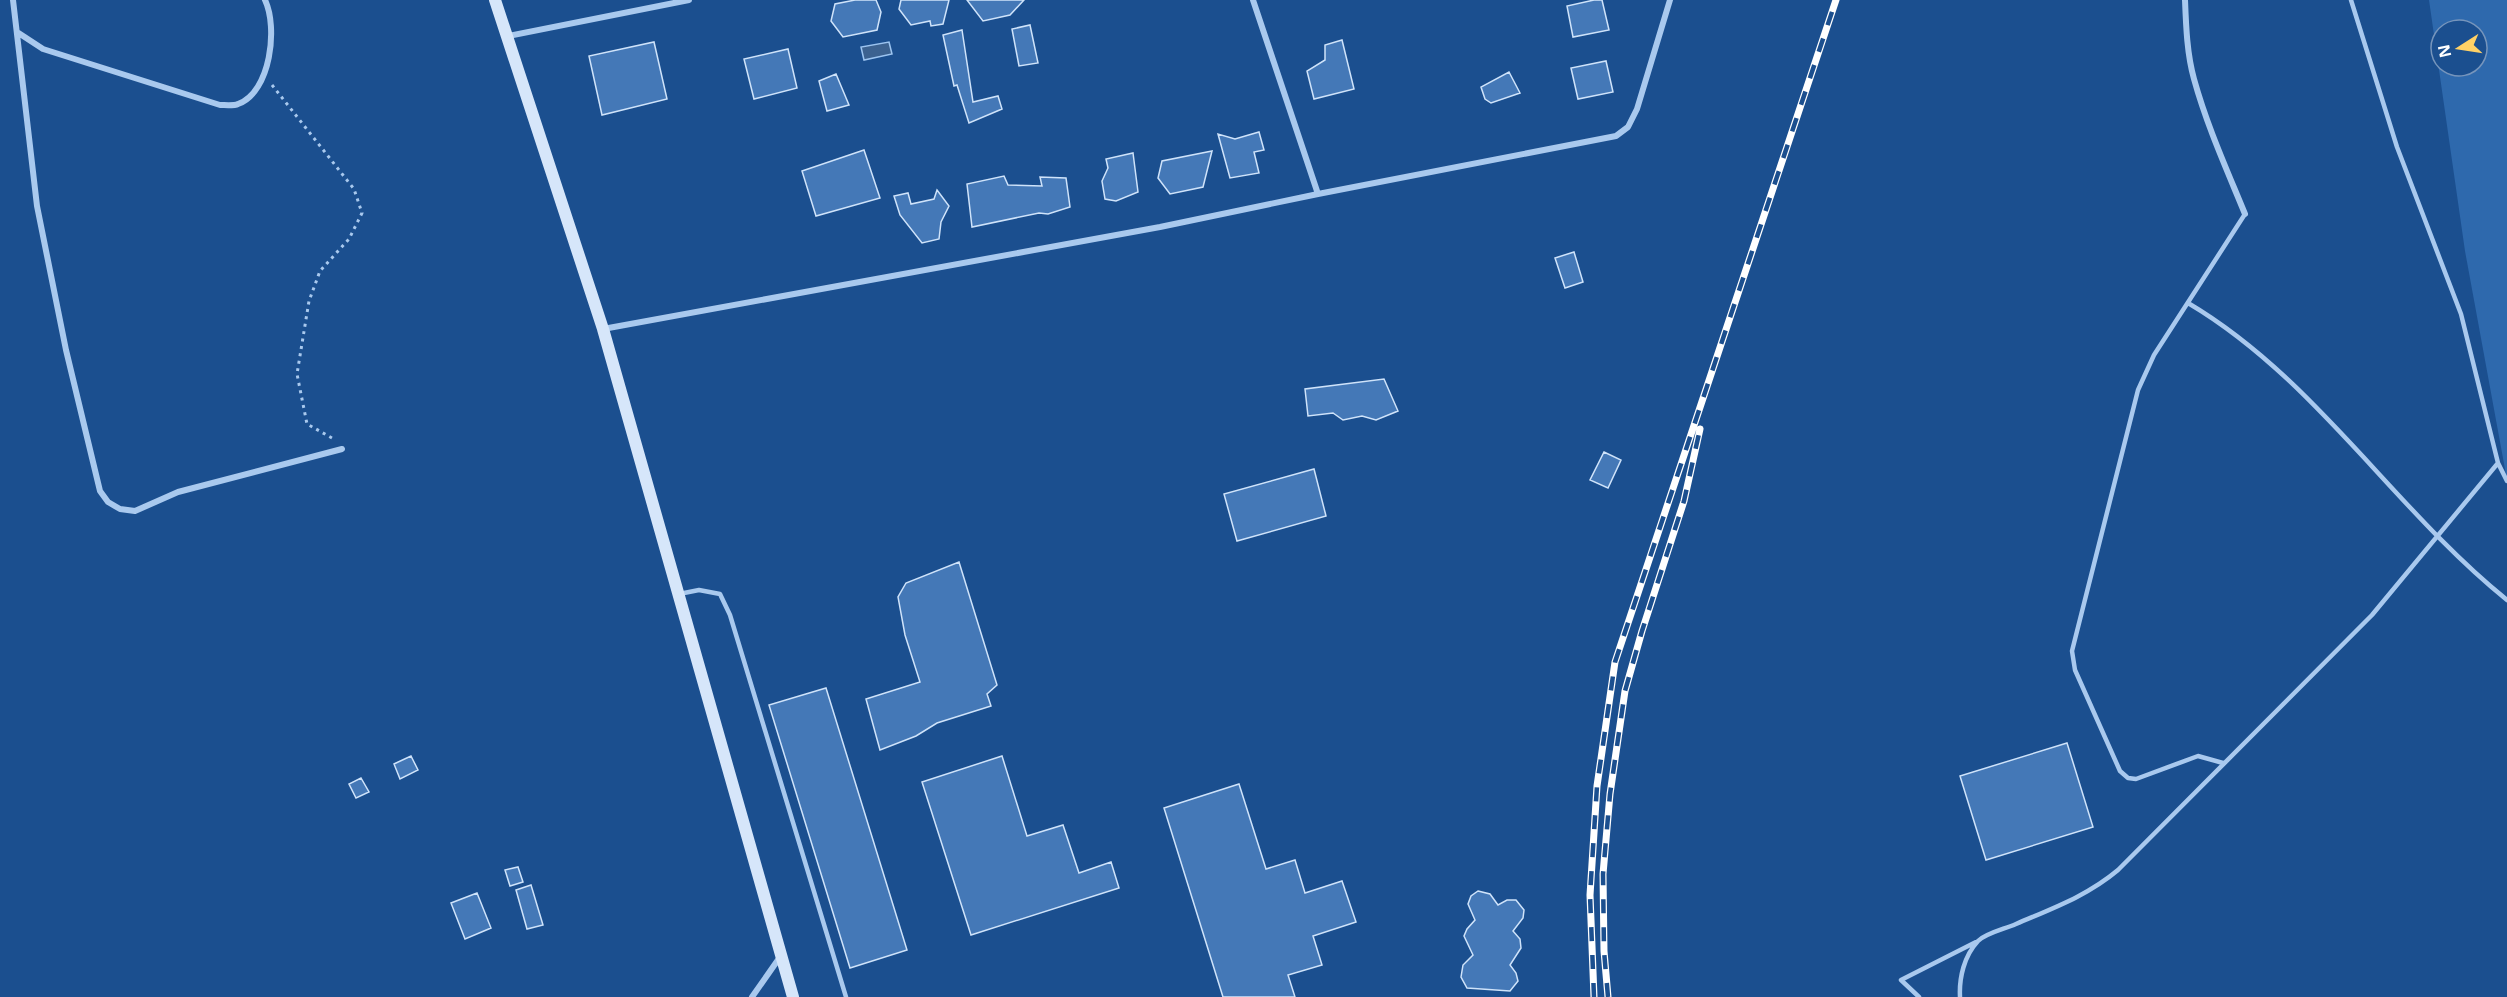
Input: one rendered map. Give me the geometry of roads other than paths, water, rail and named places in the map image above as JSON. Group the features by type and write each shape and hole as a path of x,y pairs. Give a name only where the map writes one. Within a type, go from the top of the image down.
{"main road":[{"path":"495,0 603,329 723,756 783,954 793,997"}],"street":[{"path":"13,0 37,206 66,350 100,491 108,502 120,509 135,511 178,492 342,449"},
{"path":"17,32 43,49 220,105 238,105 255,92 271,45 269,10 265,0"},
{"path":"508,36 689,0"},
{"path":"1253,0 1318,194"},
{"path":"603,329 1149,229 1616,136 1628,128 1637,109 1670,0"},
{"path":"2185,0 2187,37 2193,77 2208,125 2245,214"},
{"path":"752,997 783,954"}],"lane":[{"path":"2351,0 2397,147 2461,314 2498,463 2507,481"},
{"path":"2223,763 2198,756 2136,780 2128,777 2120,771 2076,670 2072,651 2138,390 2154,355 2245,214"},
{"path":"2188,303 2221,322 2298,388 2471,571 2507,600"},
{"path":"1919,997 1902,980 1979,940 2097,887 2118,870 2372,615 2498,463"},
{"path":"679,594 699,590 720,594 730,615 846,997"},
{"path":"1960,997 1959,984 1963,966 1979,940"}],"railway":[{"path":"1594,997 1590,895 1597,786 1615,662 1836,0"},
{"path":"1608,997 1604,951 1603,874 1610,794 1625,691 1684,501 1700,429"}]}
